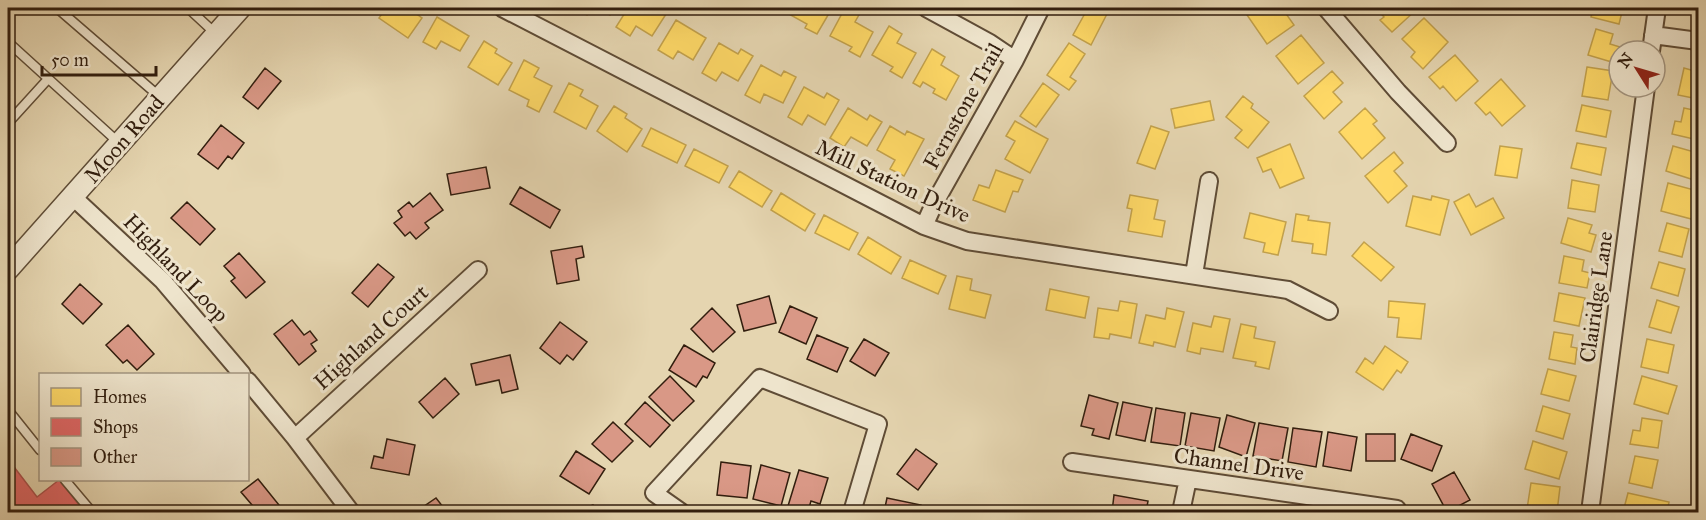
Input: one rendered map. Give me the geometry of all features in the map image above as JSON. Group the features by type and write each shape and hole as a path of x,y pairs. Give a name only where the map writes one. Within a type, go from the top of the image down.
{"street":[{"name":"Moon Road","path":"8,269 240,8"},
{"name":"Mill Station Drive","path":"502,8 924,226 967,242 1288,290 1329,311"},
{"path":"926,8 990,43 1015,60"},
{"name":"Fernstone Trail","path":"924,226 1041,8"},
{"path":"1326,8 1398,92 1447,143"},
{"path":"1653,39 1657,8"},
{"path":"1667,42 1698,41"},
{"name":"Clairidge Lane","path":"1590,513 1644,99"},
{"path":"1194,275 1209,181"},
{"name":"Highland Loop","path":"73,197 163,281 240,373"},
{"name":"Highland Court","path":"295,438 478,270"},
{"path":"681,513 654,493 760,378 878,424 852,513"},
{"path":"249,382 295,438 351,513"},
{"name":"Channel Drive","path":"1072,462 1397,509 1396,513"},
{"path":"1180,513 1188,479"}],"lane":[{"path":"57,8 160,98"},
{"path":"188,8 216,34"},
{"path":"8,42 120,143"},
{"path":"8,57 15,49"},
{"path":"8,123 48,79"},
{"path":"8,410 39,449"},
{"path":"66,481 92,513"}],"building: Homes":[{"path":"386,8 408,8 422,18 408,38 379,18"},
{"path":"574,8 591,8 587,15"},
{"path":"597,8 614,8 610,15"},
{"path":"628,8 652,10 661,8 668,11 652,36 636,26 630,36 616,27"},
{"path":"790,8 827,8 831,10 817,34 805,28 807,24 787,13"},
{"path":"845,8 860,13 855,22 873,32 860,57 849,51 852,47 830,36"},
{"path":"1088,8 1109,10 1091,45 1073,35"},
{"path":"1258,8 1282,8 1294,25 1267,44 1247,15"},
{"path":"1376,8 1413,8 1415,11 1392,32 1380,20 1384,17"},
{"path":"1593,8 1623,8 1619,24 1591,17"},
{"path":"437,17 469,36 460,51 441,41 436,49 423,42"},
{"path":"1424,18 1448,42 1423,69 1411,57 1415,52 1402,39"},
{"path":"676,20 706,38 693,60 678,51 673,59 658,50"},
{"path":"889,26 902,34 897,43 916,53 902,78 890,71 893,67 872,55"},
{"path":"1596,29 1613,34 1612,39 1607,39 1607,61 1588,55"},
{"path":"1301,35 1324,63 1298,84 1276,56"},
{"path":"484,41 497,49 495,53 512,63 498,85 468,67"},
{"path":"719,43 738,54 741,49 753,56 738,81 722,72 716,81 702,73"},
{"path":"1069,43 1085,54 1070,77 1076,81 1069,90 1047,75"},
{"path":"932,49 945,57 941,65 959,76 946,100 933,93 935,89 923,82 920,87 913,83"},
{"path":"1455,55 1478,81 1456,101 1443,86 1440,89 1429,77"},
{"path":"524,60 539,68 534,77 552,86 539,112 527,106 529,100 509,90"},
{"path":"761,65 781,76 784,71 796,77 783,103 764,94 760,103 745,95"},
{"path":"1587,67 1607,70 1608,100 1582,96"},
{"path":"1684,68 1698,72 1698,99 1678,95"},
{"path":"1332,71 1343,83 1333,92 1342,102 1324,119 1304,96"},
{"path":"1501,79 1525,106 1502,126 1490,112 1486,115 1475,103"},
{"path":"569,83 583,90 580,96 598,106 586,129 554,112"},
{"path":"1043,83 1059,95 1036,127 1020,116"},
{"path":"804,87 824,98 827,93 839,100 825,125 808,115 802,125 788,117"},
{"path":"1243,96 1253,104 1251,108 1269,122 1248,148 1235,138 1242,130 1226,117"},
{"path":"1210,101 1214,120 1175,128 1171,109"},
{"path":"1582,105 1611,111 1606,137 1576,131"},
{"path":"614,106 627,114 625,118 642,129 627,152 597,131"},
{"path":"848,108 867,120 870,115 882,122 867,146 851,137 844,147 830,138"},
{"path":"1365,108 1377,121 1373,124 1385,138 1362,159 1339,132"},
{"path":"1684,108 1698,111 1698,140 1672,134 1675,121 1681,122"},
{"path":"1015,121 1048,139 1030,173 1005,159 1015,141 1006,136"},
{"path":"890,126 905,135 907,131 924,139 904,176 890,169 895,160 877,150"},
{"path":"1151,126 1169,132 1155,169 1137,163"},
{"path":"651,128 686,145 677,163 642,146"},
{"path":"1577,143 1606,148 1601,175 1571,168"},
{"path":"1290,144 1304,178 1280,188 1271,169 1263,172 1257,158"},
{"path":"1500,146 1522,149 1517,178 1495,175"},
{"path":"1673,146 1698,153 1694,180 1666,171"},
{"path":"694,149 728,166 719,183 685,166"},
{"path":"1394,152 1403,163 1394,171 1407,186 1388,203 1365,176"},
{"path":"996,170 1023,180 1018,192 1013,191 1005,212 973,200 979,185 989,188"},
{"path":"739,171 772,191 762,207 729,187"},
{"path":"1572,180 1599,185 1595,212 1568,208"},
{"path":"1668,183 1698,191 1695,220 1661,211"},
{"path":"781,193 815,214 805,231 771,210"},
{"path":"1469,194 1476,207 1493,198 1504,218 1471,235 1454,202"},
{"path":"1130,195 1158,200 1154,219 1165,221 1162,237 1128,231 1132,209 1127,208"},
{"path":"1413,196 1431,200 1432,196 1449,200 1440,235 1406,226"},
{"path":"1250,213 1286,222 1278,255 1263,252 1265,243 1244,238"},
{"path":"1296,214 1309,216 1308,220 1330,223 1326,255 1312,253 1313,244 1292,241"},
{"path":"824,215 858,233 849,250 815,233"},
{"path":"1568,218 1592,225 1589,233 1596,235 1591,252 1561,243"},
{"path":"1667,223 1689,229 1682,257 1659,251"},
{"path":"868,237 901,257 891,274 858,254"},
{"path":"1364,242 1394,267 1381,281 1352,256"},
{"path":"1564,256 1584,260 1582,271 1590,273 1587,288 1559,283"},
{"path":"910,260 946,276 938,294 902,278"},
{"path":"1659,262 1685,269 1678,296 1651,288"},
{"path":"957,276 972,279 970,290 991,295 985,318 949,309"},
{"path":"1050,289 1089,297 1085,318 1046,310"},
{"path":"1559,293 1585,298 1579,326 1554,321"},
{"path":"1657,300 1679,307 1671,333 1649,327"},
{"path":"1120,301 1137,304 1131,338 1110,334 1109,339 1094,337 1098,308 1118,311"},
{"path":"1389,301 1425,304 1421,339 1397,337 1399,318 1388,317"},
{"path":"1167,308 1184,312 1175,347 1154,342 1153,346 1139,343 1146,315 1165,319"},
{"path":"1214,316 1230,319 1223,352 1201,348 1200,354 1187,351 1193,323 1211,327"},
{"path":"1241,324 1256,327 1254,338 1275,342 1269,369 1255,366 1256,362 1233,358"},
{"path":"1554,332 1573,335 1571,347 1577,348 1575,364 1549,359"},
{"path":"1647,339 1674,345 1668,373 1641,367"},
{"path":"1385,346 1408,362 1401,373 1397,370 1383,390 1356,372 1365,358 1373,364"},
{"path":"1548,369 1576,376 1569,401 1541,394"},
{"path":"1642,376 1677,386 1668,414 1634,404"},
{"path":"1543,406 1570,414 1563,439 1536,431"},
{"path":"1642,418 1662,421 1658,448 1630,444 1633,430 1640,431"},
{"path":"1533,441 1567,452 1559,479 1525,469"},
{"path":"1635,456 1658,460 1652,488 1629,483"},
{"path":"1531,483 1560,487 1557,512 1527,509"},
{"path":"1628,493 1669,502 1667,512 1623,512"}],"building: Shops":[{"path":"8,459 37,497 60,481 85,512 8,512"}],"building: Other":[{"path":"265,68 281,81 258,109 243,97"},
{"path":"221,125 244,143 232,159 228,156 218,169 198,154"},
{"path":"486,167 490,188 451,195 447,174"},
{"path":"520,187 560,210 550,228 510,204"},
{"path":"430,193 443,210 425,223 429,228 416,239 410,232 405,236 394,223 402,217 398,211 409,202 413,207"},
{"path":"187,202 215,229 200,245 171,218"},
{"path":"582,246 584,257 576,259 579,280 557,284 551,251"},
{"path":"239,253 265,282 246,298 231,281 235,278 224,266"},
{"path":"378,264 394,277 368,307 352,293"},
{"path":"80,284 102,304 83,324 62,304"},
{"path":"769,296 776,323 744,331 737,305"},
{"path":"790,306 817,318 806,344 779,332"},
{"path":"712,308 735,332 713,352 691,329"},
{"path":"292,320 304,335 310,331 317,340 311,344 316,351 299,365 274,334"},
{"path":"560,322 587,342 573,360 567,355 560,364 540,348"},
{"path":"128,325 154,354 137,370 127,360 123,363 106,345"},
{"path":"817,335 848,348 837,372 807,359"},
{"path":"864,339 889,353 875,376 850,361"},
{"path":"684,345 715,363 707,378 703,376 696,387 669,370"},
{"path":"510,355 518,389 502,393 499,380 476,385 471,364"},
{"path":"670,376 694,401 673,421 649,397"},
{"path":"445,378 459,394 433,418 419,402"},
{"path":"1089,395 1118,403 1109,439 1092,435 1094,429 1081,426"},
{"path":"645,402 670,425 650,447 625,424"},
{"path":"1123,402 1152,408 1145,441 1116,435"},
{"path":"1156,408 1185,413 1180,446 1151,442"},
{"path":"1191,413 1220,418 1214,451 1185,446"},
{"path":"1227,415 1255,423 1246,457 1219,447"},
{"path":"613,422 633,441 612,462 592,444"},
{"path":"1259,423 1288,428 1282,461 1253,456"},
{"path":"1293,428 1322,432 1316,467 1288,462"},
{"path":"1328,432 1357,437 1351,471 1323,466"},
{"path":"1366,434 1395,434 1395,461 1366,461"},
{"path":"1411,434 1442,446 1432,471 1401,459"},
{"path":"387,439 415,445 409,475 371,468 374,456 383,458"},
{"path":"916,449 937,464 918,490 897,474"},
{"path":"576,451 605,469 589,494 560,476"},
{"path":"721,462 751,466 747,498 717,495"},
{"path":"761,465 790,473 781,506 753,499"},
{"path":"799,470 828,478 820,504 811,501 808,511 788,506"},
{"path":"1454,472 1470,500 1447,512 1432,484"},
{"path":"258,479 283,510 258,512 241,492"},
{"path":"1114,495 1148,501 1146,512 1112,512"},
{"path":"436,498 447,512 417,511"},
{"path":"887,498 921,505 920,512 884,512"},
{"path":"593,505 596,512 574,512"}]}
